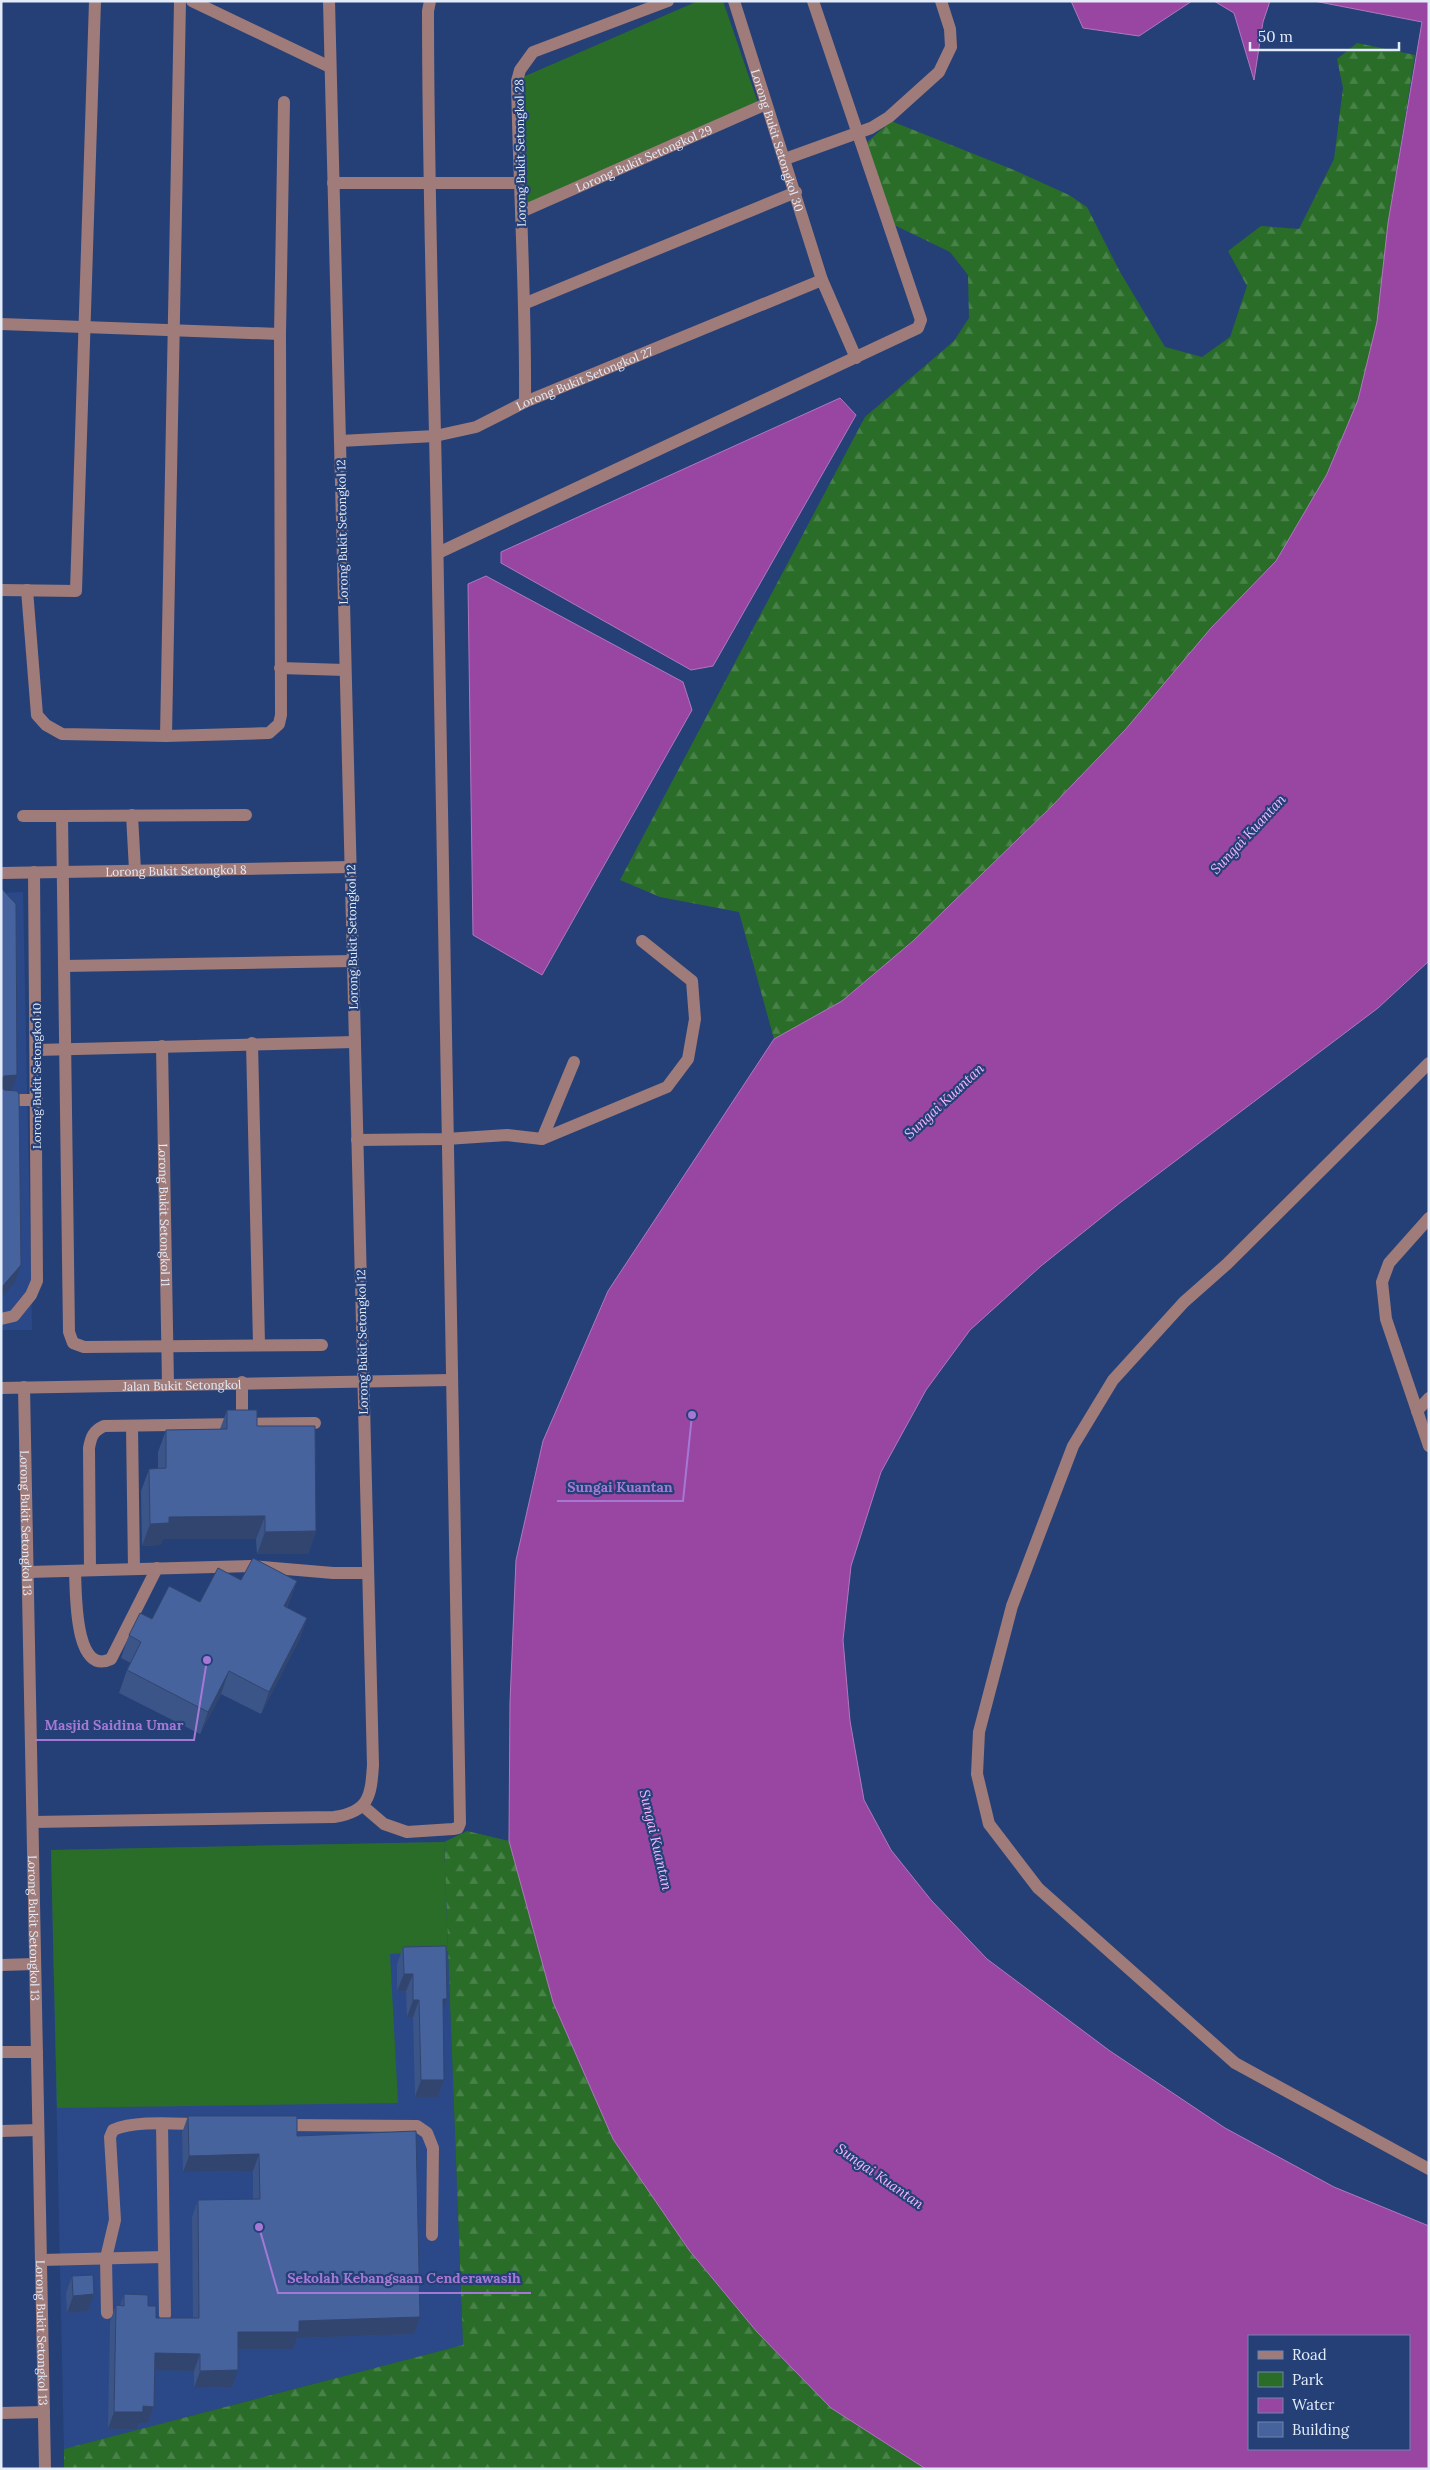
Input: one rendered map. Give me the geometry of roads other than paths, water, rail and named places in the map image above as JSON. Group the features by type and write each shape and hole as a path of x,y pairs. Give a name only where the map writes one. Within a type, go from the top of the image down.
{"street":[{"path":"1,590 76,591 95,1"},
{"path":"166,736 180,1"},
{"path":"197,2 330,67 328,1"},
{"path":"32,1822 334,1816 353,1812 363,1806 384,1824 407,1832 453,1829 458,1828 460,1823 446,1139 436,436 428,184 428,11 430,1"},
{"name":"Lorong Bukit Setongkol 28","path":"526,402 526,303 519,183 517,81 520,70 533,52 668,1"},
{"name":"Lorong Bukit Setongkol 30","path":"734,1 796,192 822,280 856,358"},
{"path":"438,552 913,332 918,328 921,320 813,1"},
{"path":"784,159 858,132 889,118 939,72 951,47 950,28 941,1"},
{"name":"Lorong Bukit Setongkol 12","path":"330,67 373,1764 371,1792 363,1806"},
{"path":"27,590 37,715 41,720 62,734 166,736 269,734 279,724 281,715 280,334 284,102"},
{"name":"Lorong Bukit Setongkol 29","path":"521,212 766,104"},
{"path":"333,183 519,183"},
{"path":"526,303 796,192"},
{"name":"Lorong Bukit Setongkol 27","path":"340,440 436,436 476,427 526,402 822,280"},
{"path":"1,324 280,334"},
{"path":"280,668 345,670"},
{"path":"23,816 246,815"},
{"path":"62,816 69,1332 73,1343 84,1347 167,1344 322,1345"},
{"path":"132,816 135,870"},
{"name":"Lorong Bukit Setongkol 8","path":"1,873 63,870 350,867"},
{"name":"Lorong Bukit Setongkol 10","path":"1,1319 14,1316 31,1295 38,1281 34,872"},
{"path":"357,1140 446,1139 507,1135 542,1139 668,1087 688,1059 695,1019 692,981 642,942"},
{"path":"64,966 353,961"},
{"path":"36,1050 252,1043 355,1042"},
{"path":"252,1043 259,1344"},
{"name":"Lorong Bukit Setongkol 11","path":"162,1046 168,1384"},
{"path":"542,1139 574,1062"},
{"path":"1429,1063 1227,1264 1184,1302 1113,1380 1073,1446 1012,1606 980,1732 977,1774 989,1824 1038,1888 1235,2064 1429,2169"},
{"path":"1,1100 37,1100"},
{"path":"1429,1218 1389,1263 1382,1282 1386,1319 1429,1446"},
{"name":"Jalan Bukit Setongkol","path":"1,1388 242,1382 451,1380"},
{"path":"242,1382 242,1424"},
{"name":"Lorong Bukit Setongkol 13","path":"24,1387 45,2469"},
{"path":"1417,1411 1429,1398"},
{"path":"90,1570 90,1438 95,1430 104,1426 315,1423"},
{"path":"132,1426 134,1569"},
{"path":"28,1572 252,1566 333,1573 368,1573"},
{"path":"75,1571 82,1640 89,1657 97,1662 104,1662 110,1658 157,1568"},
{"path":"1,1964 35,1964"},
{"path":"1,2052 37,2052"},
{"path":"162,2124 165,2315"},
{"path":"107,2313 106,2258 115,2220 110,2137 113,2130 120,2127 162,2124 211,2124"},
{"path":"270,2125 417,2126 427,2133 433,2148 432,2235"},
{"path":"1,2131 38,2130"},
{"path":"41,2260 164,2257"},
{"path":"1,2413 44,2412"}],"water":[{"path":"1071,1 1192,1 1139,36 1083,28"},
{"path":"1214,1 1270,1 1263,22 1254,80 1234,13"},
{"path":"1314,1 1429,1 1429,961 1378,1008 1121,1202 1041,1266 970,1330 926,1390 881,1472 851,1566 843,1640 850,1721 864,1800 891,1850 931,1900 987,1959 1110,2051 1225,2128 1334,2187 1429,2226 1429,2469 926,2469 831,2408 757,2332 689,2250 613,2139 553,2002 509,1841 510,1702 516,1560 543,1441 608,1291 774,1039 842,1001 913,941 1052,806 1125,730 1211,628 1276,561 1327,474 1358,400 1377,322 1388,223 1422,22"},
{"path":"840,398 856,415 713,666 691,670 501,563 501,552"},
{"path":"486,576 683,682 692,710 542,975 473,935 468,584"}],"place":[{"name":"Sungai Kuantan","path":"692,1415"},
{"name":"Masjid Saidina Umar","path":"207,1660"},
{"name":"Sekolah Kebangsaan Cenderawasih","path":"259,2227"}]}
